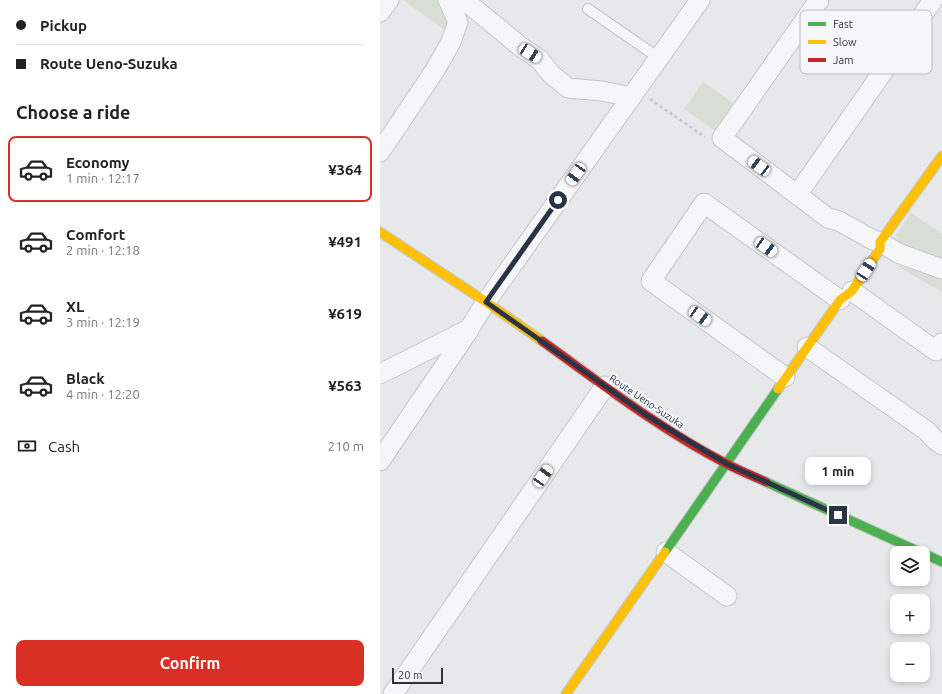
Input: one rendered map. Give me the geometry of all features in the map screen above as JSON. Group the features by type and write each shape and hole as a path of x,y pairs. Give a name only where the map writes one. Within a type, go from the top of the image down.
{"street":[{"path":"380,12 389,0"},
{"path":"380,152 452,42 458,22 448,0"},
{"path":"464,0 521,47 539,58 551,74 568,88 633,93"},
{"path":"812,10 819,0"},
{"path":"926,10 933,0"},
{"path":"380,461 470,329 486,302 659,58 692,3"},
{"path":"800,27 722,138 828,218 839,221 898,253 942,269"},
{"path":"797,195 881,74"},
{"path":"566,694 727,464 785,377 880,249 880,242 942,156"},
{"path":"785,377 651,281 704,203 846,296 936,351 942,343"},
{"name":"Route Ueno-Suzuka","path":"383,239 486,302 646,415 727,464 907,546"},
{"path":"380,374 470,329"},
{"path":"807,347 927,431 942,445"},
{"path":"393,694 605,386"},
{"path":"666,552 727,596"},
{"name":"Route Ueno-Suzuka","path":"930,557 942,562"}],"lane":[{"path":"588,9 659,58"}],"path":[{"path":"633,93 712,142 722,138"}],"shaded area":[{"path":"403,0 440,0 448,15 448,32"},
{"path":"703,82 737,106 718,133 684,109"},
{"path":"911,213 942,234 942,261 903,249 896,235"},
{"path":"894,264 942,278 942,292"}],"traffic: fast":[{"path":"665,552 778,389"},
{"path":"766,482 907,546"},
{"path":"930,556 942,562"}],"traffic: slow":[{"path":"778,389 840,300 852,291 880,249 880,242 942,156"},
{"path":"380,232 542,341"},
{"path":"566,694 665,552"}],"traffic: jam":[{"path":"542,341 655,421 703,451 766,482"}],"route":[{"path":"558,200 486,302 646,415 682,437 727,464 838,515"}]}
